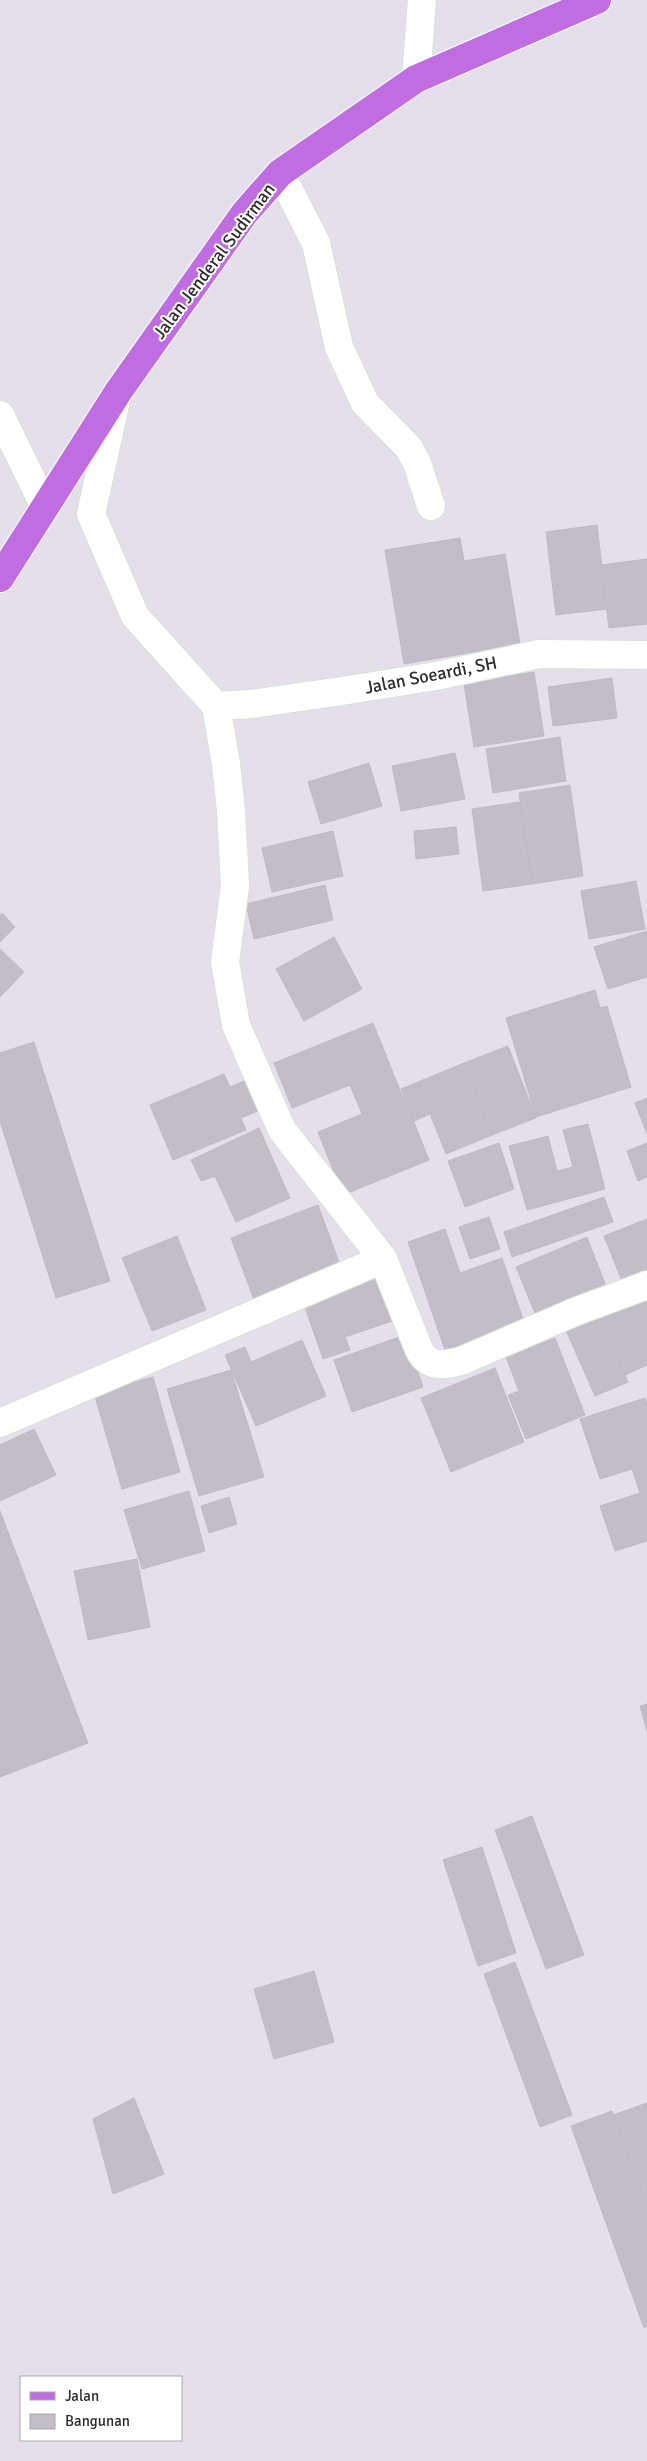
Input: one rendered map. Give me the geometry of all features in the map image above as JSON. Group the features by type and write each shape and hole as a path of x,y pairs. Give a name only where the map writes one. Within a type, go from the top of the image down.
{"main road":[{"name":"Jalan Jenderal Sudirman","path":"0,578 118,392 244,214 280,173 416,79 597,0"}],"street":[{"path":"416,79 422,0"},
{"path":"280,173 316,243 339,347 365,403 409,448 417,463 431,506"},
{"path":"118,392 91,514 135,616 216,706 226,764 231,810 235,886 225,962 236,1025 282,1130 383,1259 422,1356 430,1363 444,1365 461,1361 577,1311 647,1286"},
{"path":"0,415 45,507"},
{"name":"Jalan Soeardi, SH","path":"216,706 251,704 370,687 436,676 538,654 647,655"},
{"path":"0,1423 383,1259"}],"building":[{"path":"597,525 607,609 556,615 546,532"},
{"path":"460,538 464,561 505,554 520,644 404,664 385,550"},
{"path":"647,559 647,624 609,628 601,565"},
{"path":"534,672 544,736 474,747 464,684"},
{"path":"612,678 617,718 553,726 548,687"},
{"path":"560,737 566,781 493,793 486,749"},
{"path":"455,753 465,799 401,811 392,766"},
{"path":"369,763 382,806 321,824 308,782"},
{"path":"570,785 583,876 532,884 519,793"},
{"path":"520,802 532,884 483,891 472,809"},
{"path":"456,827 459,854 416,859 414,831"},
{"path":"333,831 343,876 272,892 262,848"},
{"path":"636,881 645,929 589,939 581,891"},
{"path":"325,885 333,920 254,939 246,904"},
{"path":"2,913 15,927 0,942 0,915"},
{"path":"647,931 647,977 608,989 594,947"},
{"path":"334,937 362,989 304,1021 276,969"},
{"path":"0,949 24,972 0,997"},
{"path":"595,990 600,1008 607,1006 631,1087 536,1117 506,1018"},
{"path":"373,1023 403,1098 362,1114 350,1085 292,1108 274,1063"},
{"path":"34,1042 110,1281 56,1298 0,1121 0,1053"},
{"path":"508,1046 536,1118 492,1135 464,1063"},
{"path":"464,1063 492,1135 446,1154 430,1114 414,1121 401,1089"},
{"path":"224,1074 230,1087 247,1080 260,1110 241,1118 246,1130 173,1160 150,1105"},
{"path":"404,1097 429,1160 343,1195 318,1132"},
{"path":"647,1098 647,1134 635,1103"},
{"path":"588,1124 605,1189 527,1210 509,1146 548,1136 557,1171 573,1167 563,1130"},
{"path":"259,1128 290,1198 236,1222 215,1176 201,1181 191,1160"},
{"path":"499,1143 514,1189 465,1207 448,1161"},
{"path":"647,1143 647,1177 638,1181 627,1151"},
{"path":"604,1197 613,1222 512,1257 504,1232"},
{"path":"318,1205 343,1273 256,1305 231,1238"},
{"path":"489,1217 500,1249 470,1259 459,1227"},
{"path":"647,1219 647,1283 626,1291 604,1236"},
{"path":"445,1229 483,1340 446,1353 408,1242"},
{"path":"177,1236 206,1310 152,1331 122,1258"},
{"path":"587,1237 607,1289 537,1318 516,1267"},
{"path":"502,1258 525,1325 483,1340 460,1273"},
{"path":"376,1275 392,1321 345,1337 350,1350 323,1359 303,1301"},
{"path":"647,1292 647,1365 625,1375 598,1313"},
{"path":"598,1313 628,1382 595,1396 565,1328"},
{"path":"405,1335 423,1387 352,1412 334,1360"},
{"path":"555,1338 585,1415 526,1439 508,1395 519,1391 506,1357"},
{"path":"302,1340 326,1396 256,1426 225,1355 245,1347 251,1362"},
{"path":"495,1368 524,1442 451,1472 421,1398"},
{"path":"231,1370 264,1477 199,1496 167,1389"},
{"path":"153,1377 180,1472 122,1489 94,1393"},
{"path":"645,1398 647,1404 647,1541 615,1551 600,1506 640,1493 632,1469 600,1479 580,1419"},
{"path":"34,1429 56,1475 0,1501 0,1445"},
{"path":"189,1491 205,1551 142,1569 124,1510"},
{"path":"229,1497 237,1524 209,1533 201,1506"},
{"path":"0,1511 88,1743 0,1777"},
{"path":"137,1559 150,1627 88,1640 74,1571"},
{"path":"647,1704 647,1731 640,1706"},
{"path":"532,1816 584,1955 546,1969 495,1830"},
{"path":"482,1847 516,1953 478,1966 443,1860"},
{"path":"515,1962 572,2115 540,2127 484,1974"},
{"path":"314,1971 334,2042 274,2059 254,1989"},
{"path":"134,2098 164,2174 113,2194 93,2119"},
{"path":"647,2103 647,2204 613,2115"},
{"path":"612,2111 647,2207 647,2326 644,2328 571,2126"}]}
